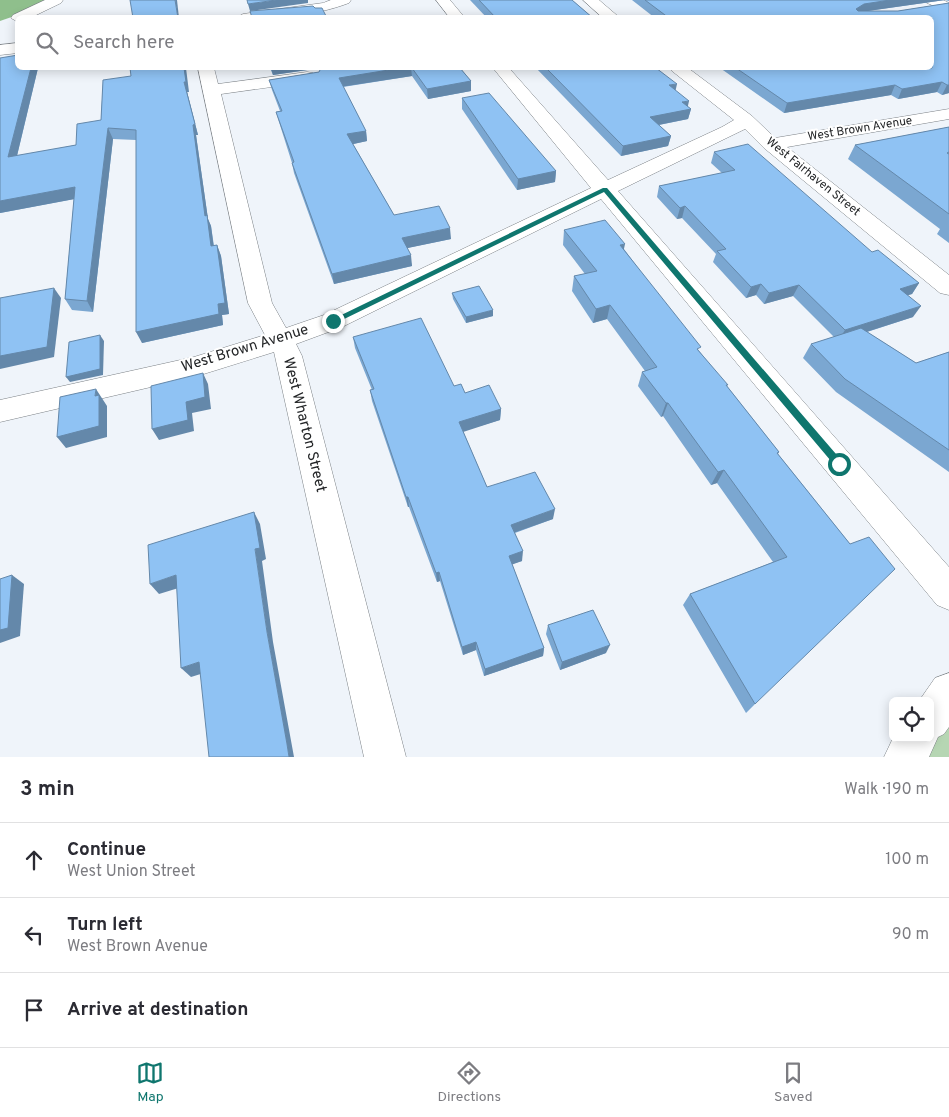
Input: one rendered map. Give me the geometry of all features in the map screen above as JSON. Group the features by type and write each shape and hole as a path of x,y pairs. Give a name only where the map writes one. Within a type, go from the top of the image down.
{"street":[{"path":"24,15 56,0"},
{"path":"265,15 325,7 344,0"},
{"path":"444,0 456,15"},
{"path":"590,0 609,15"},
{"path":"0,50 15,48"},
{"path":"503,70 949,593"},
{"name":"West Fairhaven Street","path":"681,70 746,120 771,144 949,287"},
{"path":"209,79 314,76"},
{"name":"West Wharton Street","path":"209,79 260,303 289,356 385,757"},
{"name":"West Brown Avenue","path":"771,144 949,114"},
{"name":"West Brown Avenue","path":"0,411 194,366 280,340 333,321 605,189 729,132 746,120"},
{"path":"934,714 949,692"},
{"path":"905,757 915,742"}],"green space":[{"path":"0,0 61,0 15,15 0,21"},
{"path":"949,691 949,757 905,757 925,742 934,742 934,728"}],"building":[{"path":"130,0 175,0 178,15 132,15"},
{"path":"247,0 276,0 248,4"},
{"path":"479,0 572,0 590,15 493,15"},
{"path":"645,0 890,0 864,4 856,9 858,11 898,11 949,3 949,85 942,82 902,89 895,85 787,103 739,70 934,70 934,15 665,15"},
{"path":"313,6 315,8 322,8 326,15 251,15 250,11"},
{"path":"15,56 15,70 30,70 8,157 76,145 77,124 101,120 103,80 131,76 130,70 184,70 186,82 184,82 195,124 193,125 205,216 207,215 211,246 217,245 225,303 218,304 219,314 136,332 136,130 108,128 87,301 65,299 75,187 0,201 0,58"},
{"path":"320,70 389,70 339,78 366,131 347,134 394,215 439,206 450,228 402,238 411,255 332,274 292,163 294,162 276,112 282,111 269,80 319,72"},
{"path":"413,70 462,70 471,81 427,89"},
{"path":"548,70 659,70 677,84 669,85 689,101 682,102 691,109 650,117 671,136 623,146"},
{"path":"489,93 556,171 518,179 462,98"},
{"path":"949,127 949,152 947,153 949,154 949,214 855,145"},
{"path":"748,144 872,252 878,250 919,283 900,289 921,306 845,330 799,285 769,293 761,284 751,287 717,251 726,249 685,206 680,208 659,186 735,170 714,152"},
{"path":"605,220 625,244 620,245 701,347 697,349 728,385 726,385 779,452 777,453 850,544 869,537 895,569 755,704 690,594 787,557 724,470 718,472 668,403 666,403 642,372 657,367 610,305 596,309 574,276 597,271 564,230"},
{"path":"479,286 493,310 466,317 452,293"},
{"path":"54,288 47,347 0,356 0,298"},
{"path":"421,318 454,386 461,384 465,393 489,385 501,409 459,422 487,487 535,472 555,509 511,525 523,551 509,556 544,648 485,669 476,642 462,647 439,572 436,573 408,497 406,497 370,390 374,389 353,337"},
{"path":"861,328 916,363 949,352 949,450 845,379 811,344"},
{"path":"100,335 100,369 66,377 69,342"},
{"path":"203,373 205,397 186,402 188,420 152,429 151,386"},
{"path":"96,389 95,396 99,395 99,426 57,437 60,397"},
{"path":"254,512 260,548 255,549 267,632 289,757 209,757 199,662 181,668 176,575 150,584 148,545"},
{"path":"12,575 8,628 0,630 0,579"},
{"path":"593,610 610,645 562,662 548,625"}],"route":[{"path":"333,321 605,189 839,464"}]}
